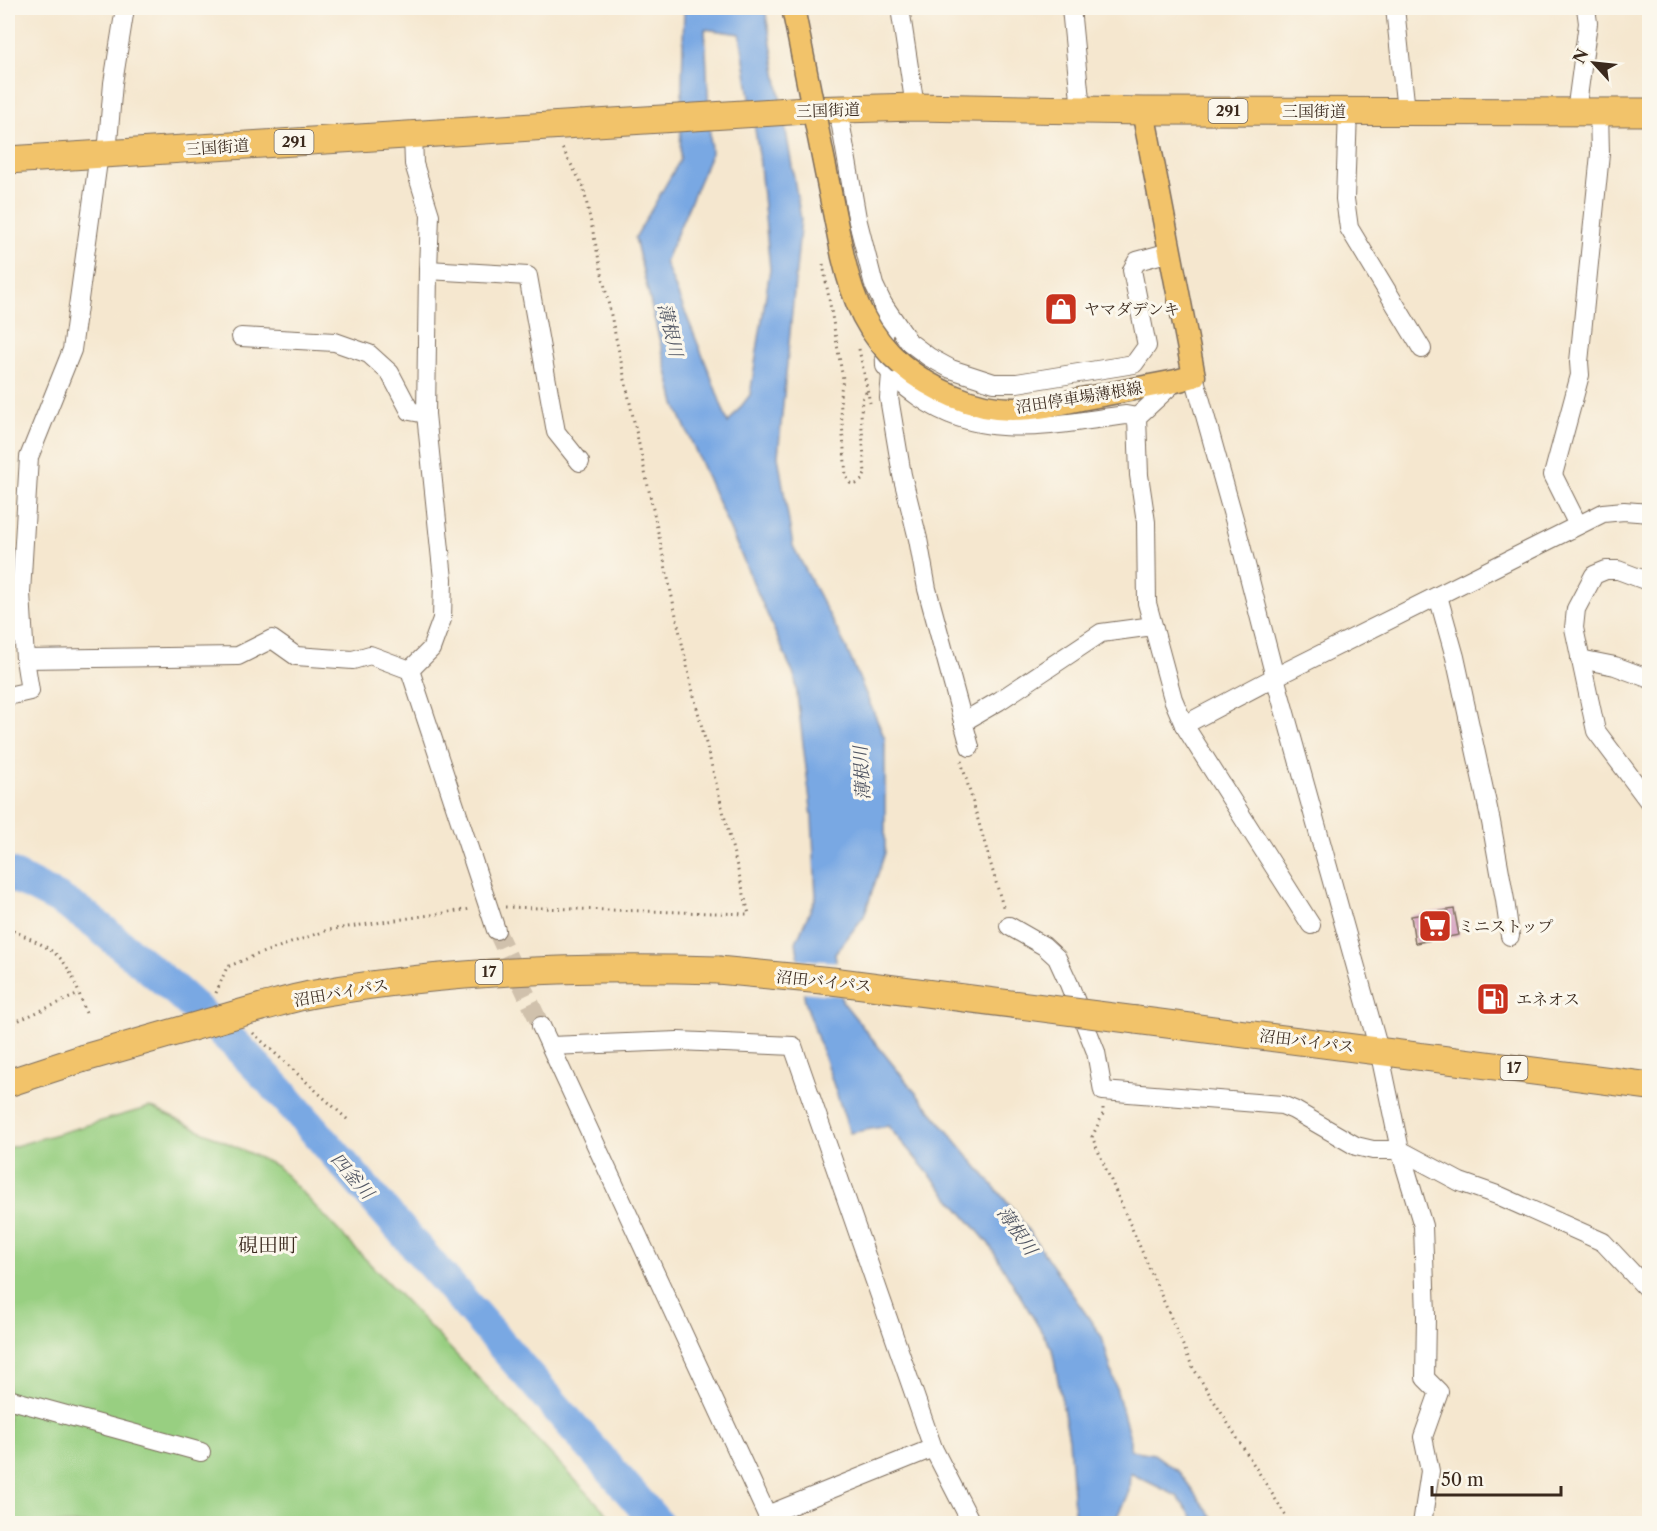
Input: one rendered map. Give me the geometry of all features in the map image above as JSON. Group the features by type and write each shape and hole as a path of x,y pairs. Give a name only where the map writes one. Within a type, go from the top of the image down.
{"highway":[{"name":"三国街道","path":"8,160 838,109 915,107 1143,111 1650,112"},
{"name":"沼田バイパス","path":"8,1083 81,1059 318,993 418,979 492,972 580,968 661,968 718,970 832,981 1650,1086"}],"main road":[{"name":"沼田停車場薄根線","path":"793,8 843,257 854,298 896,370 975,403 1011,409 1042,407 1185,379"},
{"path":"1143,111 1170,252 1185,379"}],"street":[{"path":"8,696 30,691 15,609 21,592 29,457 72,350 125,8"},
{"path":"900,8 915,107"},
{"path":"1071,8 1081,110"},
{"path":"1395,8 1406,111"},
{"path":"1578,525 1552,475 1580,375 1600,154 1587,112 1588,23 1586,8"},
{"path":"838,109 857,218 874,285 883,304 909,342 929,357 951,369 994,383 1017,383 1134,364 1147,346 1132,270 1137,261 1170,252"},
{"path":"1347,111 1345,199 1349,228 1422,349"},
{"path":"410,670 431,649 442,619 443,579 426,414 430,215 414,164 413,135"},
{"path":"428,270 528,276 556,432 580,462"},
{"path":"883,304 885,366 896,370 908,390 930,405 951,415 998,427 1027,428 1126,415 1137,417 1185,379 1236,526 1275,678 1379,1050 1400,1150 1423,1226 1426,1316 1425,1378 1439,1392 1424,1437 1430,1471 1422,1524"},
{"path":"241,337 335,342 369,354 390,373 410,411 426,414"},
{"path":"896,370 889,398 902,475 918,539 927,589 970,747"},
{"path":"1137,417 1139,475 1146,522 1147,603 1173,699 1184,725 1311,925"},
{"path":"1184,725 1603,513 1624,511 1650,513"},
{"path":"1650,582 1618,570 1606,570 1594,575 1576,609 1574,628 1596,731 1650,803"},
{"path":"1437,596 1455,657 1491,822 1510,936"},
{"path":"963,722 999,701 1101,633 1153,626"},
{"path":"25,659 238,656 272,639 296,656 353,660 370,655 410,670"},
{"path":"1580,659 1615,666 1650,679"},
{"path":"410,670 496,930"},
{"path":"1009,926 1044,946 1056,958 1096,1052 1104,1092 1282,1105 1356,1146 1373,1150 1400,1150 1460,1182 1500,1196 1603,1242 1650,1292"},
{"path":"541,1026 767,1515 933,1448"},
{"path":"550,1046 678,1041 793,1046 933,1448 972,1524"},
{"path":"8,1399 201,1452"}],"path":[{"path":"216,993 227,967 328,930 489,906 749,914 690,680 583,186 550,126"},
{"path":"821,254 843,379 840,396 846,476 850,483 856,484 865,474 861,413 862,399 867,390"},
{"path":"8,928 45,947 61,959 73,977 86,1013"},
{"path":"8,1024 79,994"},
{"path":"253,1033 348,1120"},
{"path":"1104,1092 1103,1114 1092,1137 1192,1366 1291,1524"}],"green space":[{"path":"150,1107 277,1166 616,1523 8,1524 8,1148"}],"water":[{"name":"薄根川","path":"684,8 765,8 801,219 778,456 793,546 845,645 885,739 885,853 864,916 835,954 842,1001 1016,1213 1102,1337 1130,1438 1130,1450 1154,1454 1180,1473 1216,1523 1197,1523 1177,1496 1130,1473 1129,1491 1114,1523 1075,1523 1069,1439 1052,1349 989,1244 888,1126 850,1133 805,1001 796,942 816,897 812,817 795,678 675,404 635,238 680,160","holes":["705,29 740,34 759,155 770,269 750,395 728,423 665,262 711,154"]}],"pier":[{"path":"795,959 839,962 844,996 801,992"}],"building":[{"name":"ミニストップ","path":"1454,909 1459,935 1415,943 1411,916"}],"waterway":[{"name":"四釜川","path":"8,873 59,899 87,917 172,987 234,1043 279,1090 658,1524"}],"tunnel":[{"path":"496,930 541,1026"}],"place":[{"name":"ヤマダデンキ","path":"1061,309"},
{"name":"ミニストップ","path":"1435,926"},
{"name":"エネオス","path":"1493,999"}],"district":[{"name":"硯田町","path":"268,1245"}]}
